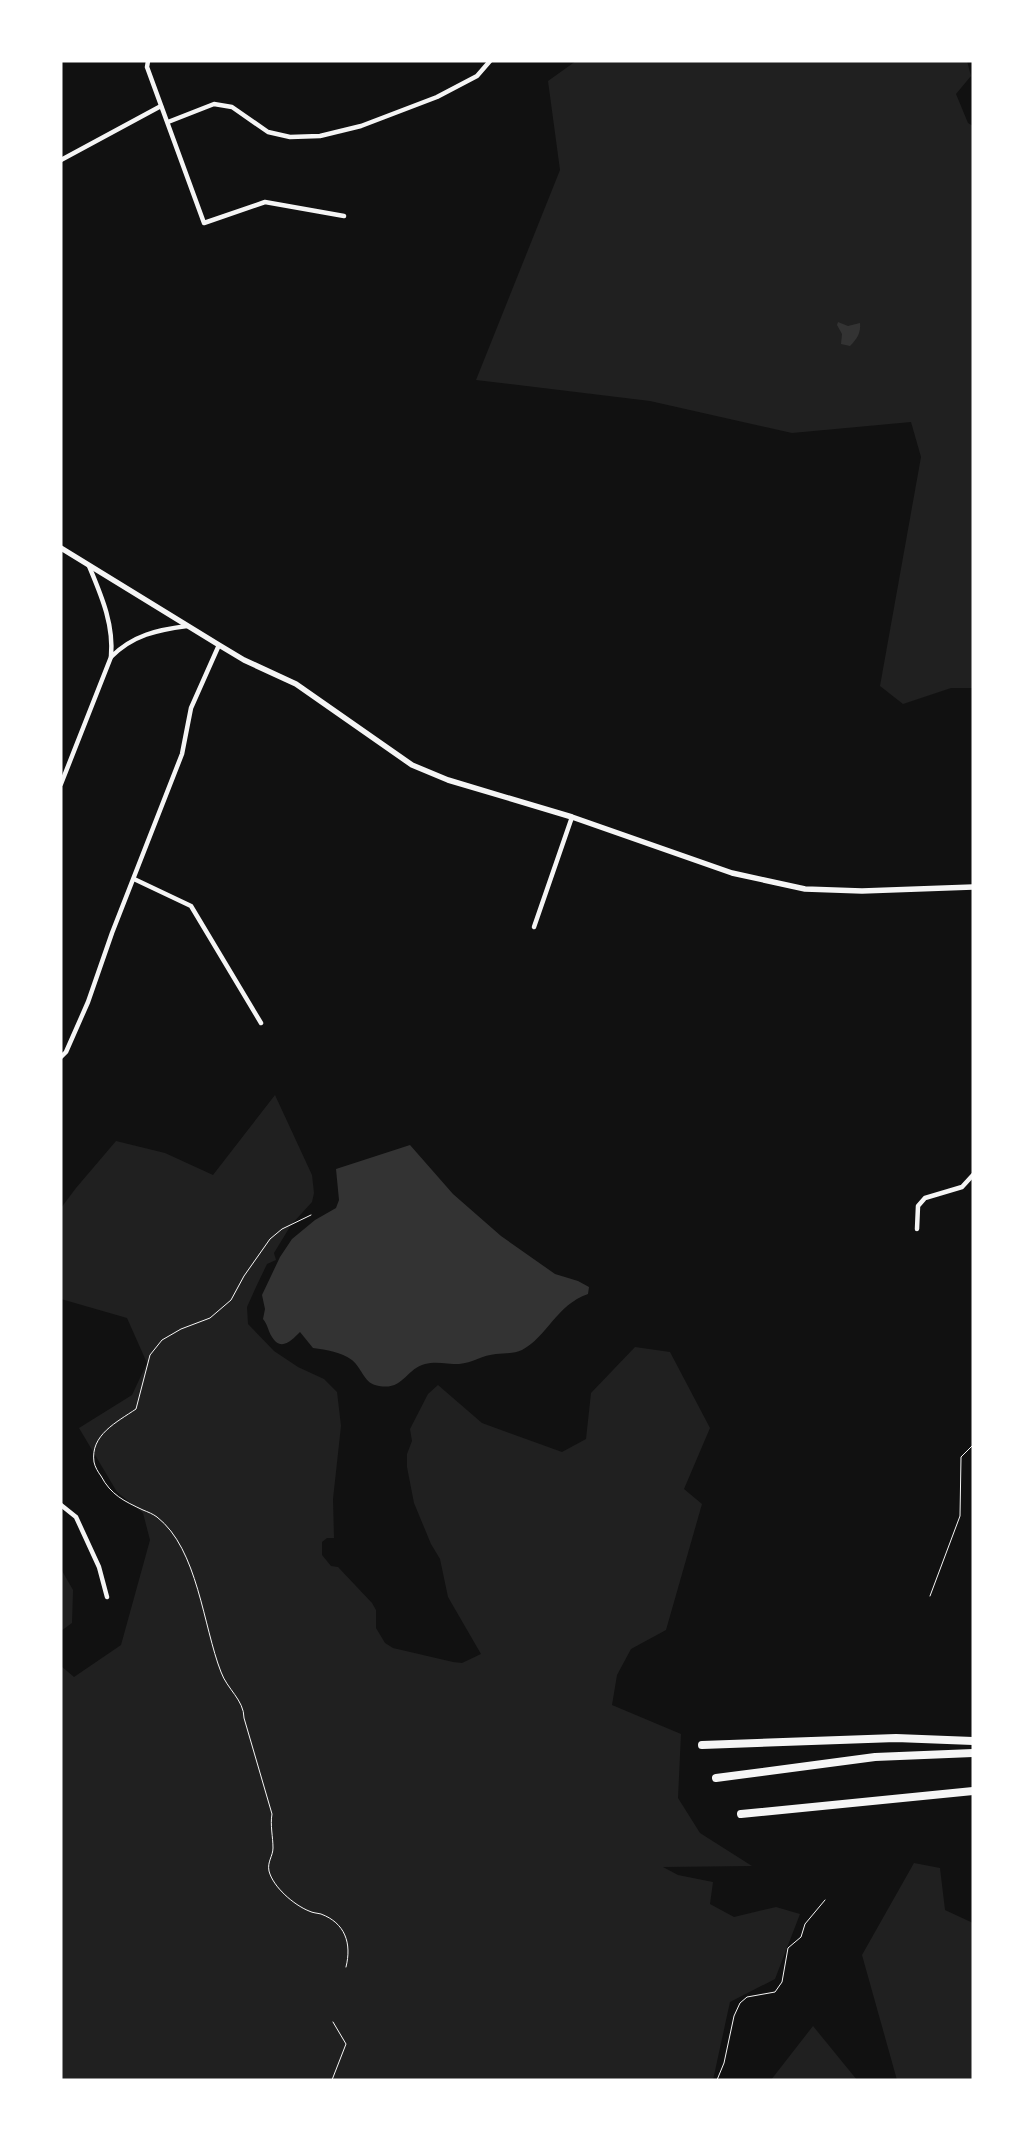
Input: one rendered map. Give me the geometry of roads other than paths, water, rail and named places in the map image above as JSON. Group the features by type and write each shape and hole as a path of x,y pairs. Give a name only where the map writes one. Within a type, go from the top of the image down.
{"highway":[{"path":"702,1745 896,1738 973,1741"},
{"path":"716,1778 871,1758 966,1753"},
{"path":"740,1814 973,1791"}],"street":[{"path":"148,61 147,67 204,223 265,202 344,216"},
{"path":"168,122 214,104 232,107 268,132 290,137 320,136 361,126 438,97 477,76 490,61"},
{"path":"61,160 161,106"},
{"path":"61,548 218,645 244,660 296,684 412,765 448,780 572,817 732,872 783,886 805,889 862,891 973,887"},
{"path":"61,784 111,656 110,626 89,565"},
{"path":"111,656 122,646 147,633 187,626"},
{"path":"61,1056 66,1052 88,1002 182,754 191,708 218,645"},
{"path":"534,927 572,817"},
{"path":"134,879 191,906 260,1023"},
{"path":"917,1229 918,1206 925,1198 962,1187 973,1175"},
{"path":"61,1505 76,1517 99,1567 107,1597"}]}
